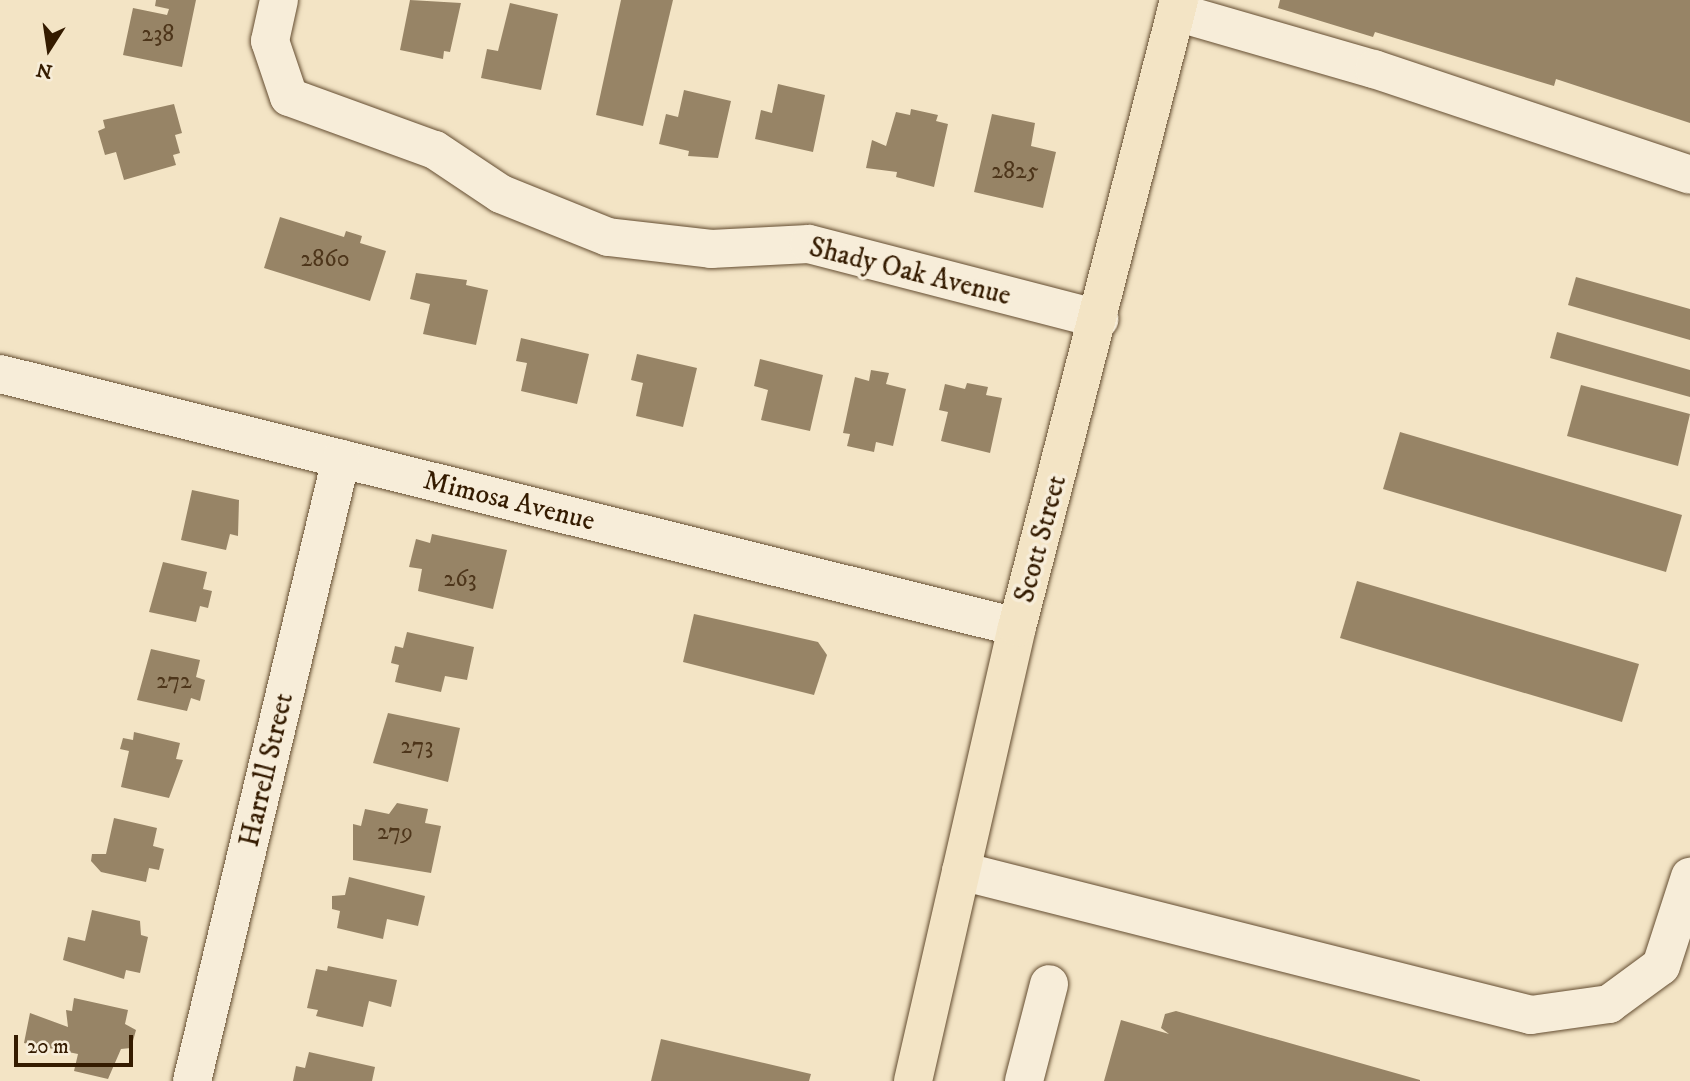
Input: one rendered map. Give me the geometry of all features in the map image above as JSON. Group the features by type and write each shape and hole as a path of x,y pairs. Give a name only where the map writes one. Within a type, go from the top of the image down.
{"main road":[{"name":"Scott Street","path":"914,1081 1017,627 1178,6"}],"street":[{"name":"Shady Oak Avenue","path":"279,0 270,41 289,97 435,150 501,194 608,237 712,249 809,244 1099,319"},
{"path":"1178,6 1690,175"},
{"name":"Mimosa Avenue","path":"0,374 1017,627"},
{"name":"Harrell Street","path":"192,1081 341,459"},
{"path":"961,871 1531,1015 1609,1004 1661,966 1690,877"},
{"path":"1024,1081 1049,984"}],"building":[{"path":"156,0 196,0 182,67 123,55 133,8 167,15 169,9 155,6"},
{"path":"410,0 461,3 450,52 444,51 443,59 400,50"},
{"path":"621,0 673,0 643,126 596,115"},
{"path":"1280,0 1690,0 1690,123 1556,79 1554,86 1375,32 1373,37 1278,8"},
{"path":"510,3 558,14 541,90 481,78 487,49 498,51"},
{"path":"778,84 825,95 813,152 755,139 761,110 772,113"},
{"path":"684,90 731,101 718,158 688,156 689,151 659,144 666,114 678,117"},
{"path":"174,104 182,133 175,135 180,153 173,155 176,165 124,180 116,152 105,155 98,131 105,128 103,120"},
{"path":"911,109 938,115 936,121 948,124 934,187 896,177 897,172 866,168 872,140 886,146 896,112 910,115"},
{"path":"992,114 1035,123 1031,146 1056,152 1043,208 974,192"},
{"path":"280,217 344,237 346,231 362,236 360,243 386,251 370,301 264,268"},
{"path":"416,273 467,280 466,285 488,290 476,345 423,334 430,304 410,299"},
{"path":"1576,277 1690,309 1690,340 1568,305"},
{"path":"1557,332 1690,370 1690,397 1550,358"},
{"path":"521,338 589,354 577,404 521,391 527,363 516,361"},
{"path":"637,354 697,368 683,427 636,416 643,383 631,380"},
{"path":"760,359 823,375 810,431 761,420 768,390 754,386"},
{"path":"871,370 889,373 886,384 906,389 893,446 876,442 874,452 847,446 850,434 843,433 855,377 869,381"},
{"path":"967,383 988,387 986,395 1002,398 990,453 941,441 948,412 939,410 945,384 965,389"},
{"path":"1581,385 1690,414 1678,466 1567,436"},
{"path":"1400,432 1682,515 1666,572 1383,489"},
{"path":"192,490 239,500 238,536 230,534 226,550 181,540"},
{"path":"432,534 507,550 493,609 418,591 422,569 409,567 416,539 430,543"},
{"path":"163,562 207,572 203,589 212,591 208,608 200,606 196,622 149,612"},
{"path":"1357,581 1639,664 1622,722 1340,638"},
{"path":"694,614 818,642 827,655 814,695 683,662"},
{"path":"407,632 474,647 467,680 445,676 441,692 395,682 399,665 391,663 395,646 403,648"},
{"path":"151,649 200,660 196,677 205,680 200,701 191,698 187,711 137,700"},
{"path":"388,713 460,728 448,782 373,763"},
{"path":"134,732 180,743 176,759 183,760 169,798 121,787 129,751 120,749 123,738 133,740"},
{"path":"397,803 428,809 425,823 441,826 431,873 353,860 353,824 361,826 365,809 389,814"},
{"path":"114,818 157,828 153,846 164,849 159,870 149,868 146,882 101,872 91,861 92,854 106,854"},
{"path":"349,877 425,896 418,926 387,919 383,939 337,928 340,911 332,909 332,896 345,895"},
{"path":"92,910 140,921 141,935 148,937 140,973 126,970 124,979 63,960 68,937 85,941"},
{"path":"328,966 397,980 391,1007 369,1001 363,1027 316,1016 318,1010 307,1008 316,969 327,971"},
{"path":"74,998 128,1010 125,1024 136,1030 131,1048 121,1049 108,1079 74,1071 78,1054 24,1043 30,1013 68,1027 66,1010 72,1011"},
{"path":"1176,1011 1420,1081 1104,1081 1121,1020 1169,1034 1161,1028 1165,1014"},
{"path":"661,1039 811,1074 809,1081 651,1081"},
{"path":"309,1052 375,1067 372,1081 293,1081 296,1066 305,1068"}]}
